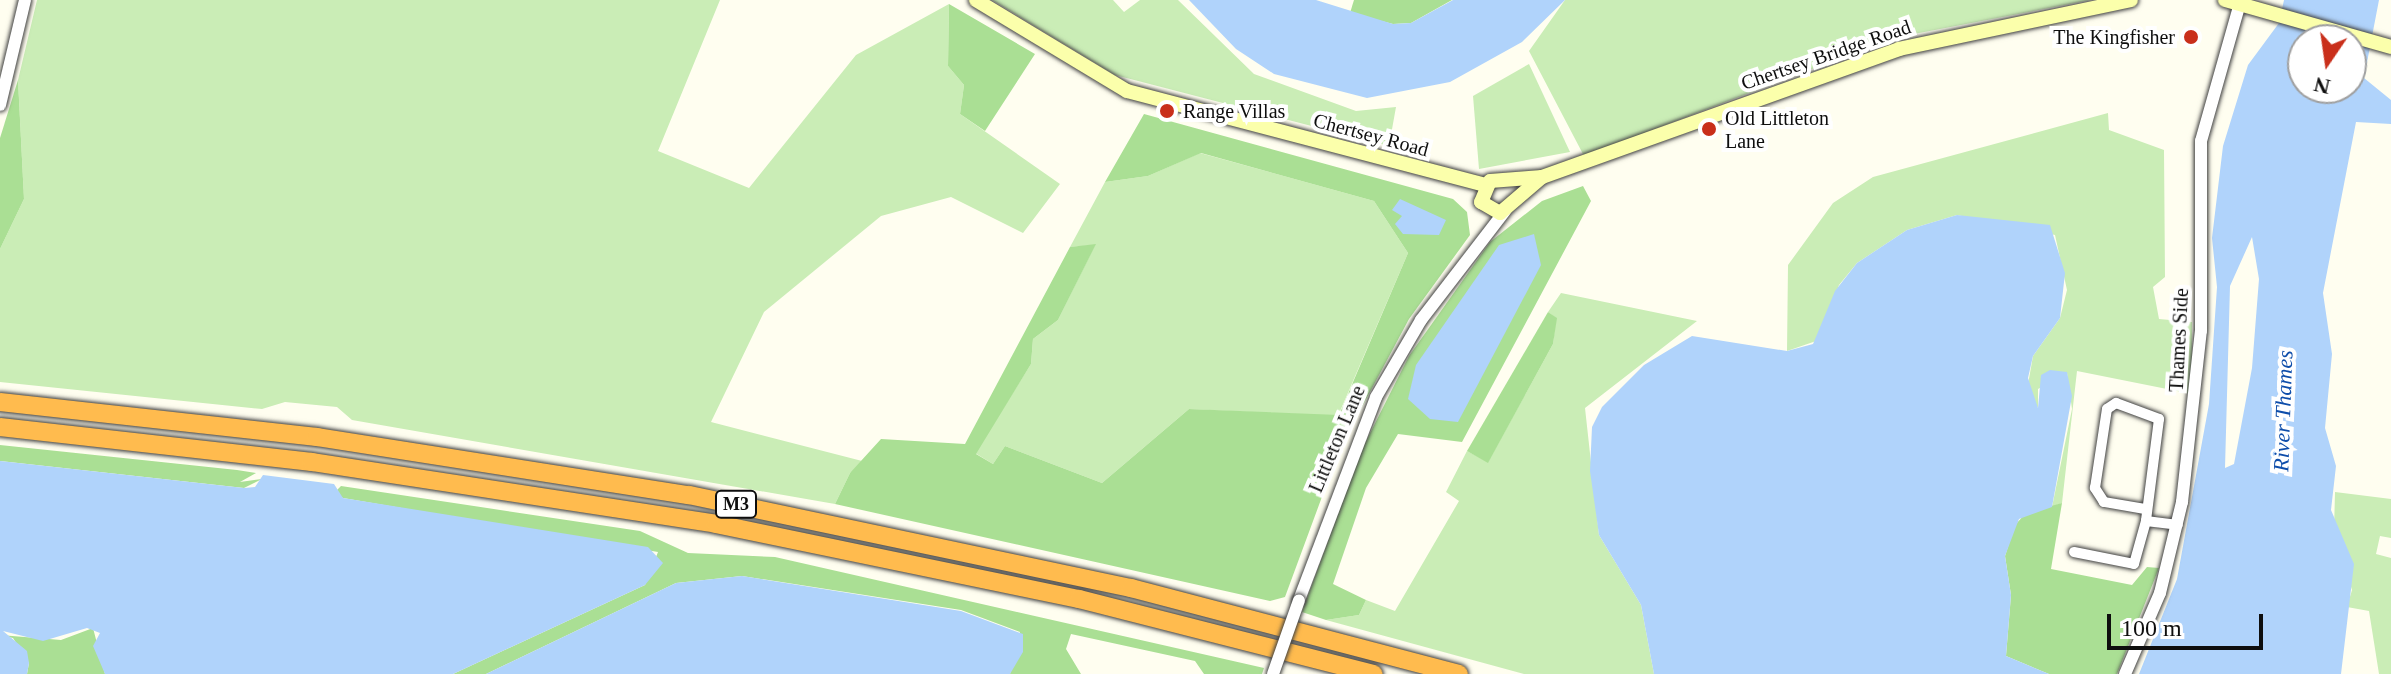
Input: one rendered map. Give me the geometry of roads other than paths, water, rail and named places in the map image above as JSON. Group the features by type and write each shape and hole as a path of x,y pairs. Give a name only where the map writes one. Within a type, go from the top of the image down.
{"highway":[{"name":"M3","path":"0,402 317,437 689,495 1131,588 1459,674"},
{"name":"M3","path":"0,427 312,462 716,524 1079,599 1374,674"}],"main road":[{"name":"Chertsey Road","path":"976,0 1127,91 1449,178 1483,196"},
{"name":"Chertsey Bridge Road","path":"1483,196 1502,181 1542,177 1899,49 2131,0"},
{"path":"2228,1 2391,47"},
{"name":"Chertsey Bridge Road","path":"1509,205 1542,177"},
{"path":"1502,181 1509,205"},
{"path":"1483,196 1509,205"}],"street":[{"path":"0,105 25,0"},
{"path":"2228,1 2232,38"},
{"name":"Thames Side","path":"2125,674 2158,597 2178,525 2201,331 2200,146 2232,38 2228,1"},
{"path":"1479,240 1483,196"},
{"path":"1479,240 1509,205"},
{"name":"Littleton Lane","path":"1273,674 1376,397 1479,240"},
{"path":"2074,552 2134,564 2146,521 2145,509 2159,419 2116,403 2107,409 2095,488 2104,502 2145,509"},
{"path":"2146,521 2178,525"}],"water":[{"path":"1189,0 1316,0 1393,24 1411,23 1453,0 1565,0 1522,42 1450,82 1367,98 1274,74 1236,49"},
{"name":"River Thames","path":"2284,0 2379,0 2367,62 2367,24 2287,24 2287,104 2367,104 2367,80 2391,100 2391,124 2356,122 2323,293 2332,354 2325,428 2336,466 2331,510 2354,564 2341,674 2139,674 2177,579 2209,404 2217,287 2212,238 2223,146 2248,65 2279,23","holes":["2252,237 2259,279 2252,368 2234,464 2225,468 2230,286"]},
{"path":"1400,199 1446,220 1439,235 1403,234 1395,224 1402,216 1392,210"},
{"path":"1957,215 2050,225 2065,273 2060,318 2033,356 2028,378 2038,408 2041,375 2050,370 2067,372 2072,396 2052,507 2019,519 2005,556 2011,595 2006,656 2049,674 1654,674 1641,605 1599,535 1590,471 1592,427 1602,407 1644,365 1692,336 1787,351 1813,344 1835,291 1857,263 1907,230"},
{"path":"1534,234 1541,265 1458,422 1430,419 1408,399 1416,365 1499,245"},
{"path":"0,461 244,488 255,487 263,475 334,484 343,498 648,547 663,563 645,585 453,674 105,674 93,646 100,633 87,628 43,641 3,631 27,651 29,663 27,674 0,674"},
{"path":"742,576 961,611 1023,634 1023,652 1010,674 486,674 676,583"}],"place":[{"name":"The Kingfisher","path":"2191,37"},
{"name":"Range Villas","path":"1167,111"},
{"name":"Old Littleton Lane","path":"1709,129"}]}
